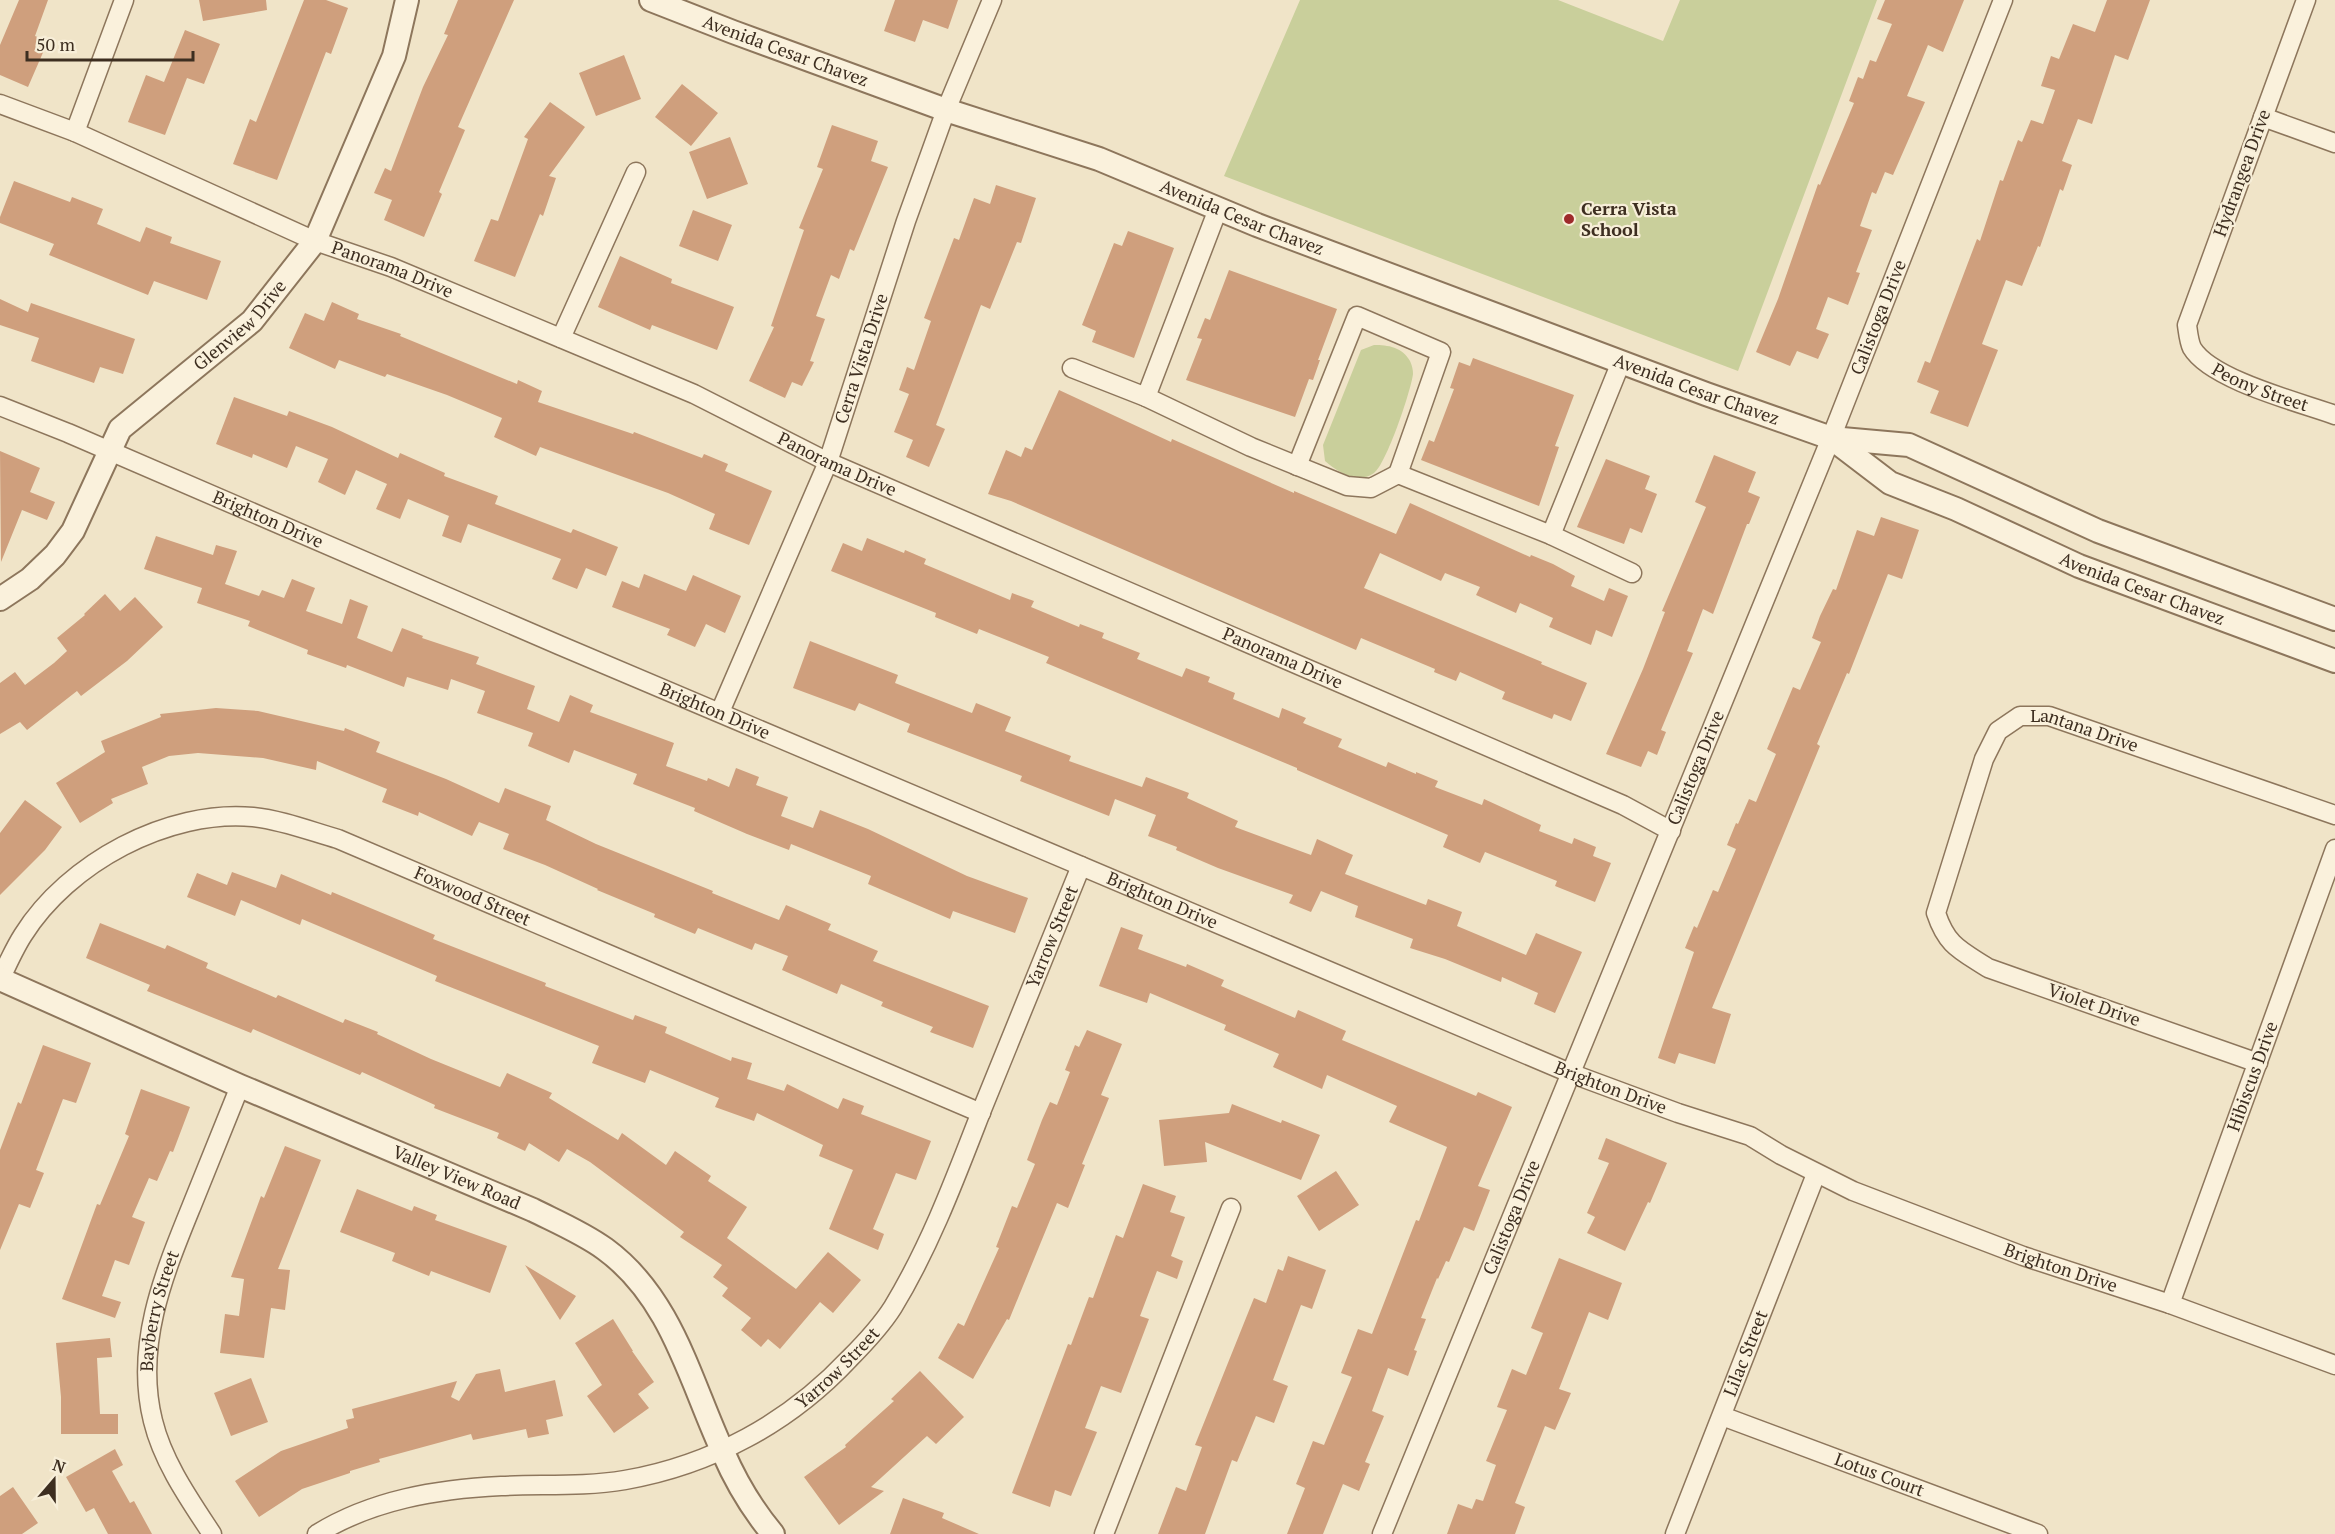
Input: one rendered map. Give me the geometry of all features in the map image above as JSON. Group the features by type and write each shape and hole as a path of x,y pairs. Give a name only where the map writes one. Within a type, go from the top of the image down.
{"street":[{"path":"75,132 124,0"},
{"name":"Glenview Drive","path":"0,599 30,579 55,555 73,531 87,505 120,429 252,321 315,242 394,56 407,0"},
{"name":"Avenida Cesar Chavez","path":"651,0 733,33 946,110 1099,159 1218,208 1621,362 1831,438 1909,445 2098,531 2335,619"},
{"name":"Cerra Vista Drive","path":"720,712 828,462 906,221 946,110 992,0"},
{"name":"Calistoga Drive","path":"1382,1534 1831,438 2003,0"},
{"name":"Hydrangea Drive","path":"2192,348 2187,325 2306,0"},
{"name":"Panorama Drive","path":"0,105 75,132 315,242 391,267 693,394 828,462 1612,801 1671,831"},
{"path":"2263,117 2335,143"},
{"path":"561,338 636,172"},
{"path":"1146,397 1218,208"},
{"path":"1072,368 1146,397 1251,447 1297,466 1347,486 1371,488 1398,474 1441,352 1357,316 1297,466"},
{"name":"Peony Street","path":"2192,348 2210,367 2238,381 2335,414"},
{"path":"1551,535 1621,362"},
{"name":"Brighton Drive","path":"0,406 68,432 109,452 1570,1073 1678,1113 1750,1136 1816,1174 1853,1191 2023,1256 2170,1304 2335,1365"},
{"name":"Avenida Cesar Chavez","path":"1831,438 1890,483 1956,509 2079,566 2335,661"},
{"path":"1398,474 1551,535 1632,573"},
{"name":"Lantana Drive","path":"1941,929 1936,913 1984,759 1998,731 2020,716 2049,716 2335,815"},
{"name":"Foxwood Street","path":"0,979 24,934 40,913 64,887 93,864 147,835 184,822 226,816 255,817 338,839 981,1113"},
{"name":"Hibiscus Drive","path":"2170,1304 2335,849"},
{"name":"Yarrow Street","path":"317,1534 353,1515 385,1503 411,1497 491,1486 576,1484 624,1480 666,1471 722,1451 779,1419 828,1381 865,1343 891,1310 917,1264 950,1195 1081,866"},
{"name":"Violet Drive","path":"1941,929 1952,944 1988,968 2258,1063"},
{"name":"Valley View Road","path":"0,979 240,1086 533,1210 580,1233 606,1250 632,1273 663,1314 675,1337 722,1451 741,1489 773,1534"},
{"name":"Bayberry Street","path":"212,1534 170,1465 153,1422 147,1383 148,1339 158,1294 240,1086"},
{"name":"Lilac Street","path":"1675,1534 1816,1174"},
{"path":"1104,1534 1232,1208"},
{"name":"Lotus Court","path":"1722,1416 2038,1534"}],"green space":[{"name":"Cerra Vista School","path":"1300,0 1558,0 1663,41 1680,0 1877,0 1738,371 1224,176"},
{"path":"1374,345 1389,346 1399,350 1410,361 1413,374 1408,396 1385,457 1374,473 1361,478 1348,476 1325,461 1323,445 1361,350"}],"building":[{"path":"19,0 48,0 35,36 48,41 28,87 0,75 0,45"},
{"path":"199,0 266,0 267,10 203,21"},
{"path":"304,0 326,0 348,8 331,54 326,52 277,180 233,164 250,119 256,122"},
{"path":"458,0 514,0 458,127 465,130 439,192 442,194 424,237 384,220 392,200 374,193 385,168 391,171 423,87 448,35 444,34"},
{"path":"895,0 958,0 948,29 923,20 915,42 884,31"},
{"path":"1885,0 1964,0 1943,52 1928,45 1907,96 1925,102 1893,175 1885,172 1876,194 1872,192 1860,226 1872,230 1856,272 1860,273 1848,305 1828,297 1816,329 1829,334 1818,359 1797,351 1790,366 1756,352 1778,299 1818,184 1820,185 1854,103 1849,101 1858,77 1863,79 1870,60 1876,62 1892,24 1877,19"},
{"path":"2107,0 2150,0 2128,60 2115,55 2092,124 2078,119 2062,161 2072,165 2063,191 2060,189 2040,247 2038,246 2022,286 2006,280 1982,344 1998,350 1968,427 1930,413 1939,391 1917,382 1925,361 1930,363 1977,239 1980,241 2000,180 2003,181 2018,140 2022,142 2031,120 2043,124 2055,90 2041,86 2051,56 2059,59 2073,24 2095,32"},
{"path":"185,30 220,44 204,84 187,78 165,135 128,122 146,75 164,82"},
{"path":"624,55 641,99 596,116 579,73"},
{"path":"682,84 718,113 691,146 655,117"},
{"path":"550,102 585,127 549,176 556,178 543,216 540,214 515,277 474,261 491,219 498,221 528,139 524,137"},
{"path":"832,125 878,141 871,161 888,167 854,251 850,249 839,279 831,275 816,316 825,319 810,361 814,362 802,386 792,382 785,398 749,381 774,327 771,326 804,230 799,228 823,169 817,167"},
{"path":"730,137 748,184 707,199 689,152"},
{"path":"14,181 70,202 72,197 103,209 97,224 140,242 146,227 172,237 170,243 221,261 207,300 154,281 148,295 49,255 54,244 0,223 0,217"},
{"path":"996,185 1036,198 1021,243 1017,242 990,309 981,305 936,425 945,429 929,467 906,457 913,440 894,432 909,394 899,390 907,367 914,370 931,321 924,318 954,238 959,240 974,198 990,204"},
{"path":"693,210 732,225 718,261 679,246"},
{"path":"1128,231 1174,248 1134,358 1092,342 1096,331 1082,325 1114,243 1122,246"},
{"path":"620,256 672,279 671,283 734,307 717,350 652,325 650,330 598,307"},
{"path":"1229,270 1337,309 1313,380 1309,379 1295,417 1186,380 1202,339 1197,338 1205,318 1210,320"},
{"path":"0,299 28,312 31,303 135,339 123,374 100,367 94,383 31,361 39,338 0,325"},
{"path":"332,302 359,314 357,319 401,334 400,336 517,384 518,380 542,391 538,402 633,434 634,432 702,458 704,454 728,464 725,471 772,491 749,545 709,529 715,514 668,493 540,447 536,456 494,437 502,418 447,395 387,374 385,377 339,360 335,369 289,348 305,313 324,321"},
{"path":"1473,358 1574,395 1555,446 1559,447 1539,506 1421,460 1429,440 1434,442 1454,389 1450,388 1459,362 1470,366"},
{"path":"1059,390 1171,442 1172,439 1294,493 1294,491 1396,534 1410,503 1530,557 1531,555 1553,564 1575,576 1571,586 1604,601 1609,588 1628,596 1612,637 1596,630 1591,645 1549,627 1553,618 1520,603 1516,613 1476,595 1480,587 1445,573 1441,581 1380,553 1364,588 1587,683 1571,721 1554,714 1552,719 1502,699 1505,692 1460,672 1456,681 1434,672 1435,669 1361,638 1356,650 1011,501 988,494 1006,450 1021,457 1025,447 1032,450"},
{"path":"234,397 287,416 289,411 332,427 398,458 400,453 445,473 444,476 498,496 495,504 571,533 573,529 618,547 606,576 586,568 577,589 552,579 561,559 468,524 461,543 442,536 449,516 408,499 400,519 376,509 387,484 356,470 345,495 318,482 328,459 296,446 287,468 253,454 252,458 216,444"},
{"path":"0,451 40,468 30,492 55,502 47,520 22,510 1,562"},
{"path":"1714,455 1756,472 1748,492 1760,497 1749,524 1747,524 1713,614 1703,609 1687,651 1693,653 1661,730 1666,732 1657,755 1648,751 1641,767 1606,754 1643,669 1665,612 1662,611 1706,507 1695,502"},
{"path":"1606,459 1650,476 1645,489 1657,494 1642,533 1630,528 1624,544 1577,527"},
{"path":"1881,517 1919,530 1902,579 1888,574 1849,674 1847,673 1817,744 1820,746 1712,1008 1731,1014 1715,1064 1679,1053 1675,1064 1658,1058 1694,952 1685,948 1694,926 1697,928 1713,890 1718,892 1736,849 1727,845 1736,823 1738,824 1749,799 1756,802 1776,754 1767,749 1793,687 1800,690 1821,642 1812,638 1820,616 1833,589 1836,590 1857,530 1874,536"},
{"path":"156,536 213,555 216,545 237,551 225,584 259,596 262,590 284,598 292,579 315,588 306,611 342,624 350,599 368,606 357,638 392,652 402,628 423,636 422,638 479,657 476,664 535,686 527,709 559,722 570,695 593,705 590,712 674,743 666,766 707,781 708,778 729,787 736,768 759,777 756,785 788,797 781,816 813,828 820,810 868,829 967,876 1028,898 1015,933 953,911 950,919 868,884 871,876 791,844 789,850 747,834 694,811 695,808 633,784 637,774 574,750 569,763 528,746 533,733 477,713 485,691 451,679 448,690 407,677 404,687 347,665 346,668 307,654 308,650 248,626 250,621 197,603 202,588 144,569"},
{"path":"867,538 926,559 924,564 1010,600 1012,593 1034,601 1031,607 1079,627 1080,624 1104,633 1102,638 1140,653 1137,659 1182,677 1186,668 1210,677 1208,682 1235,693 1233,699 1279,718 1282,708 1306,718 1303,723 1342,739 1338,747 1386,767 1388,762 1416,774 1416,772 1438,781 1435,787 1482,805 1484,799 1541,825 1539,831 1572,844 1574,838 1596,847 1593,856 1611,863 1595,902 1555,886 1557,881 1485,852 1480,863 1443,847 1448,835 1297,770 1297,768 1046,663 1049,657 979,629 977,634 935,617 936,613 831,571 843,543 862,551"},
{"path":"644,574 686,591 693,575 741,596 725,633 706,624 695,647 667,635 670,629 612,607 622,581 639,588"},
{"path":"105,594 120,611 135,597 163,627 127,661 81,696 77,691 27,730 20,722 0,734 0,683 15,672 25,685 54,663 67,651 57,638 85,615"},
{"path":"810,641 898,675 895,683 972,713 976,703 1011,717 1005,731 1071,756 1069,761 1142,787 1146,777 1189,793 1187,798 1238,821 1235,827 1311,855 1317,839 1353,855 1345,874 1426,905 1428,899 1462,912 1457,926 1526,955 1536,933 1582,952 1555,1013 1534,1004 1538,993 1502,977 1501,982 1445,959 1410,948 1413,939 1355,917 1358,906 1321,891 1311,912 1289,903 1293,895 1176,850 1177,847 1148,836 1156,815 1115,799 1109,816 1020,781 1022,776 907,732 910,724 859,703 855,711 793,688"},
{"path":"216,708 258,711 344,731 345,728 380,742 376,752 446,779 499,803 505,788 551,806 546,820 596,844 713,891 712,893 779,920 786,905 831,924 828,930 878,951 873,961 989,1006 973,1048 930,1032 933,1027 881,1006 883,1002 841,984 837,994 782,970 788,956 755,943 752,950 698,928 695,934 545,865 503,849 509,834 479,822 472,836 419,812 418,816 382,802 387,789 317,761 316,770 263,758 198,753 169,756 142,767 148,784 111,799 113,803 80,823 56,783 105,752 101,741 161,717 160,714"},
{"path":"25,800 62,827 45,850 0,895 0,833"},
{"path":"232,872 276,888 281,874 331,895 332,892 435,935 433,939 546,983 545,986 633,1020 635,1015 667,1027 665,1033 731,1061 732,1057 752,1063 747,1079 784,1091 787,1084 838,1109 843,1098 864,1106 861,1114 931,1141 916,1180 896,1173 873,1229 884,1234 878,1250 829,1229 853,1170 819,1156 823,1145 757,1113 754,1121 715,1107 719,1098 650,1070 645,1083 592,1063 599,1046 435,981 437,976 302,919 300,925 241,900 235,916 187,897 197,873 227,885"},
{"path":"100,923 165,949 167,945 208,963 206,968 276,998 278,995 343,1023 345,1019 378,1032 377,1034 431,1059 500,1087 507,1073 552,1093 549,1098 618,1140 622,1133 666,1165 675,1151 711,1176 708,1181 747,1207 727,1238 796,1289 828,1252 861,1280 833,1313 820,1302 780,1349 768,1339 761,1347 741,1330 751,1318 722,1296 728,1288 713,1277 722,1265 680,1237 684,1232 590,1162 567,1149 559,1162 529,1143 525,1151 497,1138 499,1133 434,1108 435,1105 362,1072 360,1075 253,1029 251,1033 147,991 150,985 86,958"},
{"path":"1121,927 1143,935 1138,949 1186,967 1187,964 1224,980 1221,986 1295,1018 1298,1010 1346,1031 1342,1040 1476,1096 1478,1092 1512,1107 1478,1186 1490,1190 1474,1231 1464,1227 1449,1262 1446,1261 1437,1278 1421,1318 1426,1319 1414,1350 1417,1351 1408,1376 1388,1368 1372,1411 1384,1416 1365,1462 1370,1464 1359,1491 1343,1484 1323,1534 1287,1534 1305,1488 1296,1484 1313,1441 1324,1445 1352,1377 1341,1373 1358,1329 1372,1334 1447,1147 1389,1122 1397,1106 1327,1075 1322,1089 1273,1067 1279,1054 1224,1030 1226,1025 1150,993 1147,1003 1099,986"},
{"path":"1087,1030 1122,1044 1101,1095 1109,1098 1082,1164 1085,1165 1068,1208 1057,1203 1009,1320 1007,1319 973,1379 938,1358 958,1323 964,1326 999,1248 996,1247 1012,1206 1017,1208 1035,1164 1027,1160 1042,1120 1050,1102 1057,1105 1070,1072 1065,1070 1075,1045 1079,1047"},
{"path":"43,1045 91,1063 76,1103 63,1099 36,1170 44,1173 30,1208 19,1204 0,1250 0,1150 18,1102 21,1104"},
{"path":"141,1089 190,1107 173,1152 170,1151 157,1181 149,1178 132,1217 145,1222 129,1265 115,1260 102,1296 121,1302 115,1318 62,1299 97,1204 100,1205 129,1136 125,1134"},
{"path":"1232,1104 1320,1135 1301,1180 1205,1142 1207,1162 1164,1166 1159,1120 1229,1113"},
{"path":"1606,1138 1667,1163 1650,1203 1648,1202 1625,1251 1587,1233 1595,1217 1587,1213 1609,1163 1598,1159"},
{"path":"285,1146 321,1160 278,1269 290,1270 285,1310 271,1308 264,1358 220,1353 225,1314 239,1316 244,1279 231,1277 261,1196 264,1198"},
{"path":"1336,1171 1359,1205 1319,1231 1297,1196"},
{"path":"1143,1184 1176,1196 1170,1212 1185,1217 1171,1256 1183,1261 1177,1279 1157,1271 1140,1316 1149,1319 1121,1393 1101,1386 1085,1428 1097,1432 1071,1496 1055,1490 1050,1507 1012,1493 1068,1344 1071,1345 1089,1297 1093,1298 1116,1235 1123,1238"},
{"path":"357,1189 412,1211 414,1206 437,1215 435,1220 507,1246 490,1293 431,1271 429,1276 392,1261 395,1253 340,1232"},
{"path":"1288,1256 1326,1270 1312,1309 1301,1305 1273,1380 1288,1386 1274,1423 1256,1416 1237,1462 1232,1460 1205,1534 1158,1534 1176,1487 1186,1491 1202,1447 1195,1445 1254,1298 1266,1303 1278,1269 1283,1271"},
{"path":"1559,1258 1622,1283 1608,1320 1589,1312 1559,1389 1571,1393 1555,1430 1545,1426 1515,1503 1525,1507 1515,1534 1447,1534 1458,1504 1472,1509 1476,1499 1483,1501 1496,1465 1486,1461 1507,1410 1497,1407 1512,1369 1526,1375 1543,1333 1531,1328"},
{"path":"525,1265 576,1296 560,1320"},
{"path":"613,1319 654,1382 638,1394 649,1408 614,1433 587,1396 602,1385 575,1343"},
{"path":"110,1338 112,1357 97,1358 100,1414 118,1414 118,1434 61,1434 61,1397 56,1343"},
{"path":"500,1369 505,1392 555,1380 563,1416 546,1420 549,1434 528,1438 526,1429 473,1440 471,1434 379,1459 380,1462 302,1489 259,1517 235,1481 281,1451 348,1428 346,1420 354,1418 352,1409 457,1381 451,1397 459,1401 476,1374"},
{"path":"920,1371 964,1417 936,1444 927,1436 871,1487 884,1491 839,1525 804,1477 846,1447 845,1445 894,1401 891,1399"},
{"path":"251,1378 268,1422 231,1436 214,1393"},
{"path":"115,1449 123,1465 112,1471 130,1503 134,1501 152,1534 108,1534 94,1508 86,1512 66,1477"},
{"path":"13,1487 38,1523 22,1534 0,1534 0,1496"},
{"path":"903,1498 944,1513 942,1518 979,1534 890,1534"}],"place":[{"name":"Cerra Vista School","path":"1569,219"}]}
